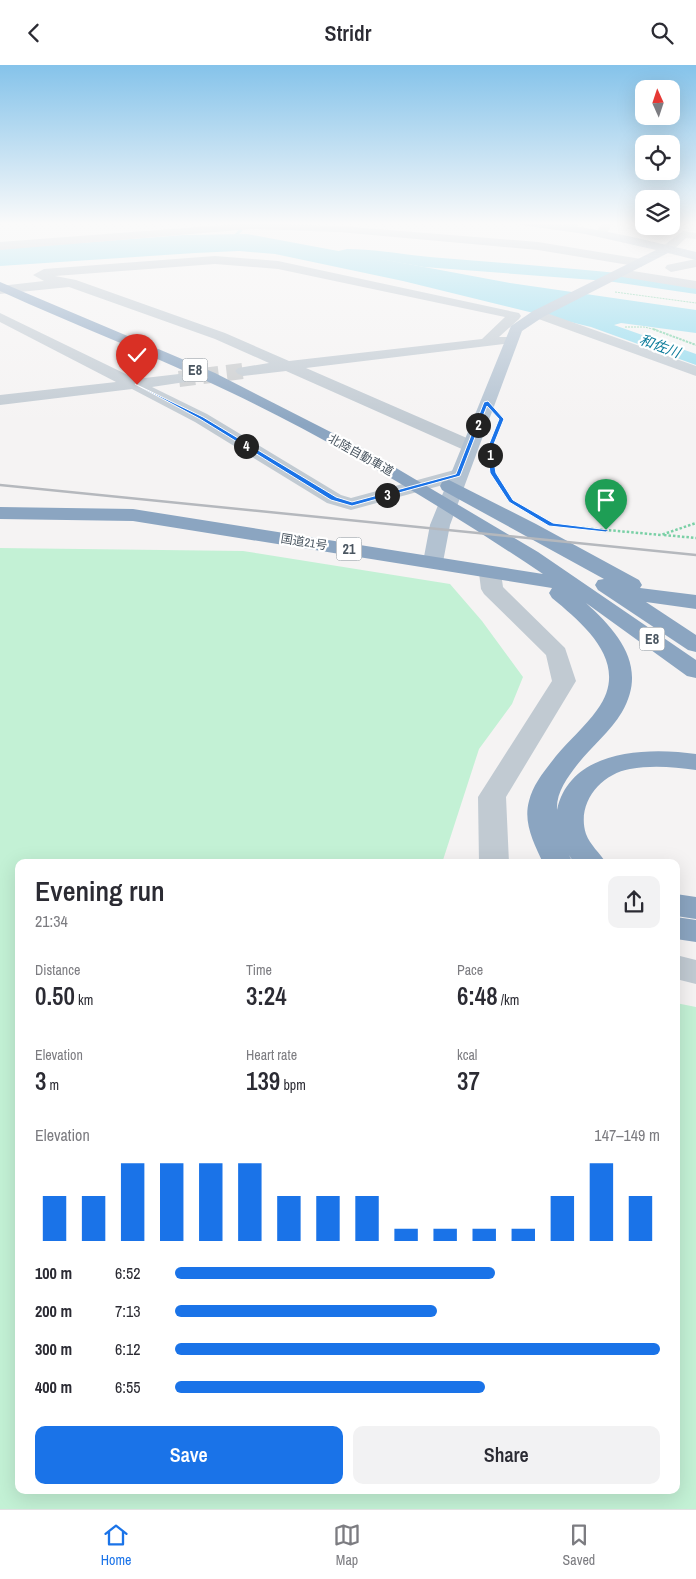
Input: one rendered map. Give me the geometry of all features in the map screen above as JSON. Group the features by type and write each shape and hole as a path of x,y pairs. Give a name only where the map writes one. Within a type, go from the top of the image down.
{"highway":[{"name":"E8","path":"4,289 205,375 302,423 371,463"},
{"name":"北陸自動車道","path":"31,289 257,385 394,456 452,480 511,523 696,645"},
{"name":"北陸自動車道","path":"371,463 494,533 606,607 696,671"},
{"path":"371,463 478,532 570,602 609,642 619,660 622,675 611,709 552,778 542,799 540,824 547,846 555,859"},
{"path":"452,480 529,527 690,613"},
{"name":"国道21号","path":"0,513 133,515 433,562 690,613"},
{"path":"588,859 578,847 570,827 570,806 580,787 599,773 622,763 652,759 696,762"},
{"path":"680,906 696,908"},
{"path":"680,929 696,931"}],"main road":[{"path":"433,562 440,525 452,480 470,446 510,339 516,329 540,313 587,289"}],"street":[{"path":"89,289 220,336 470,446"},
{"path":"394,289 514,316 489,338 490,341"},
{"path":"540,313 696,371"},
{"path":"0,317 202,418 334,499 352,504 452,480"},
{"path":"601,335 624,327"},
{"path":"243,371 510,339"},
{"path":"0,400 179,379"},
{"path":"490,573 492,589 556,653 564,681 492,797 494,859"},
{"path":"680,968 696,972"}],"path":[{"path":"608,289 696,303"},
{"path":"624,327 645,326 667,332 675,339 695,345"},
{"path":"489,449 493,473 511,501"},
{"path":"661,535 696,523"},
{"path":"560,526 696,538"}],"green space":[{"path":"0,548 243,551 450,584 482,621 523,677 512,704 479,749 443,859 15,859 15,1494 680,1494 680,1004 696,1007 696,1509 0,1509"}],"water":[{"name":"和佐川","path":"437,289 554,289 696,310 696,333 621,323 614,325 696,354 696,365 591,327"}],"tunnel":[{"path":"179,379 243,371"}],"railway":[{"path":"0,485 696,555"}],"route":[{"path":"137,385 202,418 334,499 352,504 458,475 486,402 501,419 489,449 493,473 511,501 551,525 606,530"}]}
